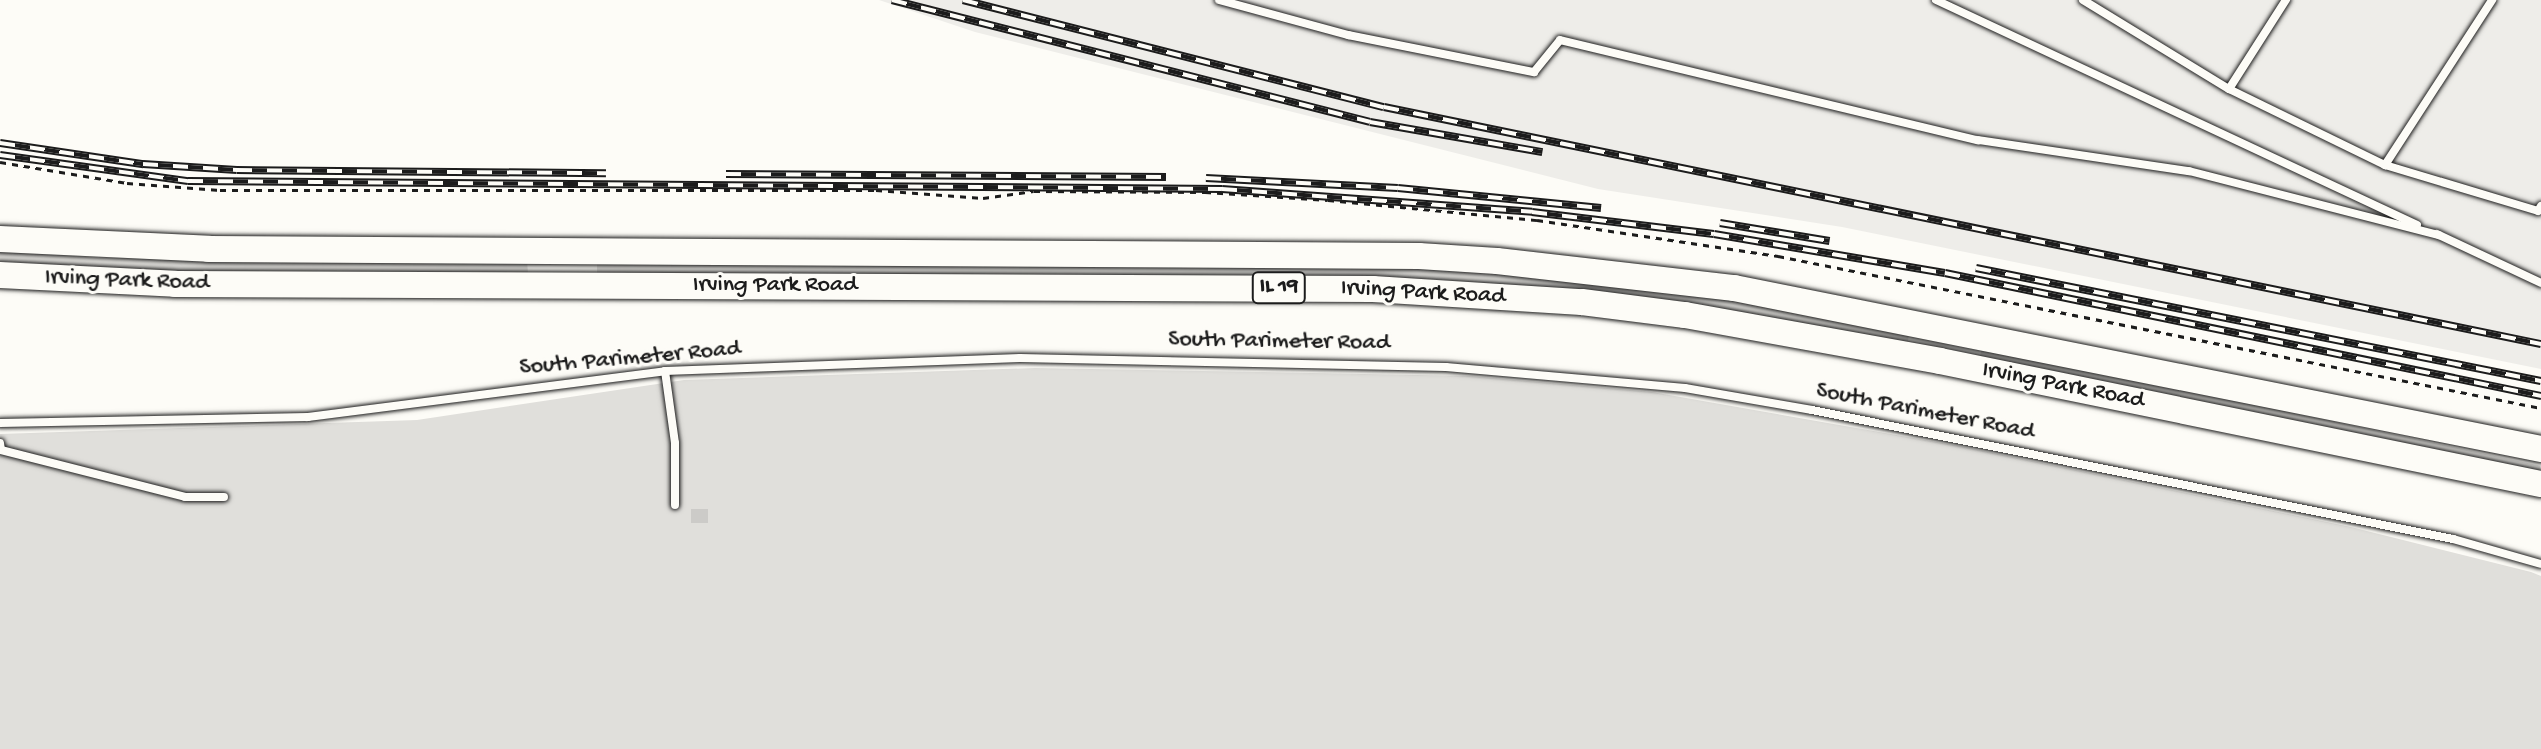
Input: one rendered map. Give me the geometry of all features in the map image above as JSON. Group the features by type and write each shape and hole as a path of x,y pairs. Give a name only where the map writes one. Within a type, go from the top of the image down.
{"main road":[{"name":"Irving Park Road","path":"0,239 562,268 1389,290 1685,315 1944,345 2541,449"},
{"name":"Irving Park Road","path":"0,275 133,283 562,268 1419,256 1645,275 2541,484"}],"lane":[{"path":"1219,0 1348,35 1534,72 1560,40 1978,140 2189,171 2439,235"},
{"path":"1936,0 2541,283"},
{"path":"2083,0 2229,89 2385,165 2538,211 2541,206"},
{"path":"2229,89 2286,0"},
{"path":"2385,165 2492,0"},
{"name":"South Parimeter Road","path":"0,423 308,417 665,371 1052,359 1446,367 1685,388 1918,429 2453,539 2541,564"},
{"path":"665,371 675,443 675,505"},
{"path":"0,443 1,450 185,497 224,497"}],"shaded area":[{"path":"879,0 2541,0 2541,369 1842,227 1598,189 975,32"},
{"path":"0,250 98,258 527,261 528,273 162,271 0,261"},
{"path":"597,263 1320,265 1469,271 1690,293 1909,332 1908,342 1686,303 1436,279 597,273"},
{"path":"1982,347 2541,466 2538,475 1980,357"},
{"path":"1035,368 1469,376 1652,392 1959,446 2351,527 2531,572 2541,576 2541,749 0,749 0,434 417,420 684,380"}],"building":[{"path":"691,509 708,509 708,523 691,523"}],"railway":[{"path":"892,0 1370,122 1542,152"},
{"path":"963,0 1384,107 2541,344"},
{"path":"0,143 143,164 237,170 606,173"},
{"path":"0,155 188,181 1222,189 1532,212 1714,234 1945,273 2541,396"},
{"path":"726,174 1166,177"},
{"path":"1206,178 1398,188 1601,208"},
{"path":"1720,223 1830,241"},
{"path":"1976,268 2541,381"}]}
